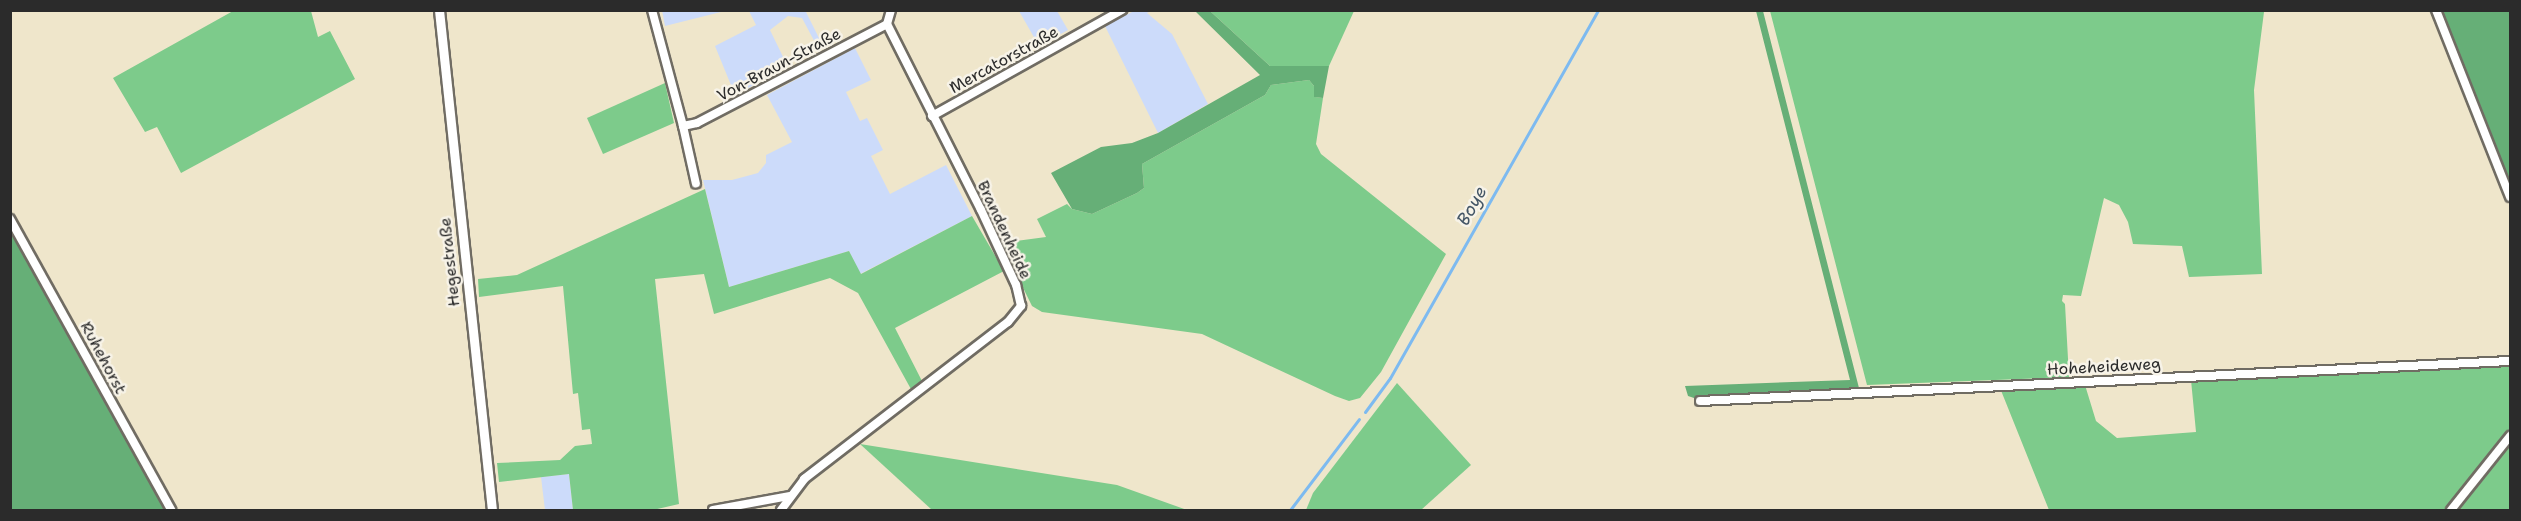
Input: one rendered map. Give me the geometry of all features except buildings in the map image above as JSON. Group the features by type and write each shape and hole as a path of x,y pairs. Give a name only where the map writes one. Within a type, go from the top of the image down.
{"street":[{"name":"Hegestraße","path":"439,10 492,510"},
{"path":"652,10 696,184"},
{"path":"887,24 891,10"},
{"name":"Mercatorstraße","path":"932,116 1122,10"},
{"path":"2436,10 2511,197"},
{"name":"Von-Braun-Straße","path":"683,126 697,123 887,24"},
{"name":"Brandenheide","path":"781,510 789,496 804,479 1008,322 1021,306 1016,285 981,210 887,24"},
{"name":"Ruhehorst","path":"10,219 171,510"},
{"name":"Hoheheideweg","path":"1700,401 2511,361"},
{"path":"2451,510 2511,436"},
{"path":"713,510 789,496"}],"shaded area":[{"path":"662,10 725,10 725,11 665,26"},
{"path":"805,10 824,48 819,50 802,18 788,16 770,30 788,67 735,95 715,46 756,25 749,11"},
{"path":"1019,11 1057,11 1068,30 1039,46"},
{"path":"1134,11 1151,11 1147,13 1172,34 1208,104 1158,133 1105,26"},
{"path":"855,48 871,80 846,92 860,121 867,118 883,150 871,156 890,194 946,165 972,216 860,274 849,251 729,287 703,180 732,180 758,173 766,163 766,155 792,142 767,95"},
{"path":"569,474 573,510 545,510 541,477"}],"green space":[{"path":"233,11 311,11 318,37 330,31 355,79 181,173 157,127 145,132 113,78"},
{"path":"1195,11 1210,11 1270,66 1329,66 1323,98 1314,97 1314,86 1309,80 1271,85 1265,95 1142,164 1144,188 1137,193 1092,214 1072,209 1051,173 1101,147 1132,143 1158,133 1260,75"},
{"path":"1210,11 1354,11 1329,66 1270,66"},
{"path":"1756,11 1763,11 1859,388 1694,398 1688,396 1685,386 1850,380"},
{"path":"1770,11 2291,11 2264,12 2254,90 2262,274 2189,277 2182,246 2133,244 2128,222 2119,205 2104,198 2081,296 2063,295 2069,377 1867,385"},
{"path":"2439,11 2510,11 2510,185"},
{"path":"1309,80 1314,86 1315,97 1323,98 1316,144 1321,154 1446,254 1381,372 1360,398 1349,401 1335,396 1202,334 1042,312 1032,306 1001,243 1046,237 1037,219 1067,204 1072,209 1092,214 1137,193 1144,188 1142,164 1265,95 1271,85"},
{"path":"665,83 674,123 603,154 587,118"},
{"path":"705,189 729,287 849,251 861,274 972,216 1004,271 895,328 923,383 912,391 858,293 830,278 714,314 704,274 655,279 679,504 653,510 573,510 569,474 499,482 497,463 560,460 575,446 592,444 590,429 582,430 578,393 573,394 563,286 479,297 478,279 517,275"},
{"path":"10,230 60,315 166,510 11,510"},
{"path":"2510,364 2510,429 2444,510 2049,510 2000,388 2085,385 2096,421 2117,438 2196,432 2191,380"},
{"path":"1397,383 1471,465 1421,510 1306,510 1313,493"},
{"path":"860,444 1117,485 1187,510 932,510"},
{"path":"2510,444 2510,510 2458,510"}],"waterway":[{"name":"Boye","path":"1365,412 1390,378 1598,10"},
{"name":"Boye","path":"1290,510 1359,419"}]}
